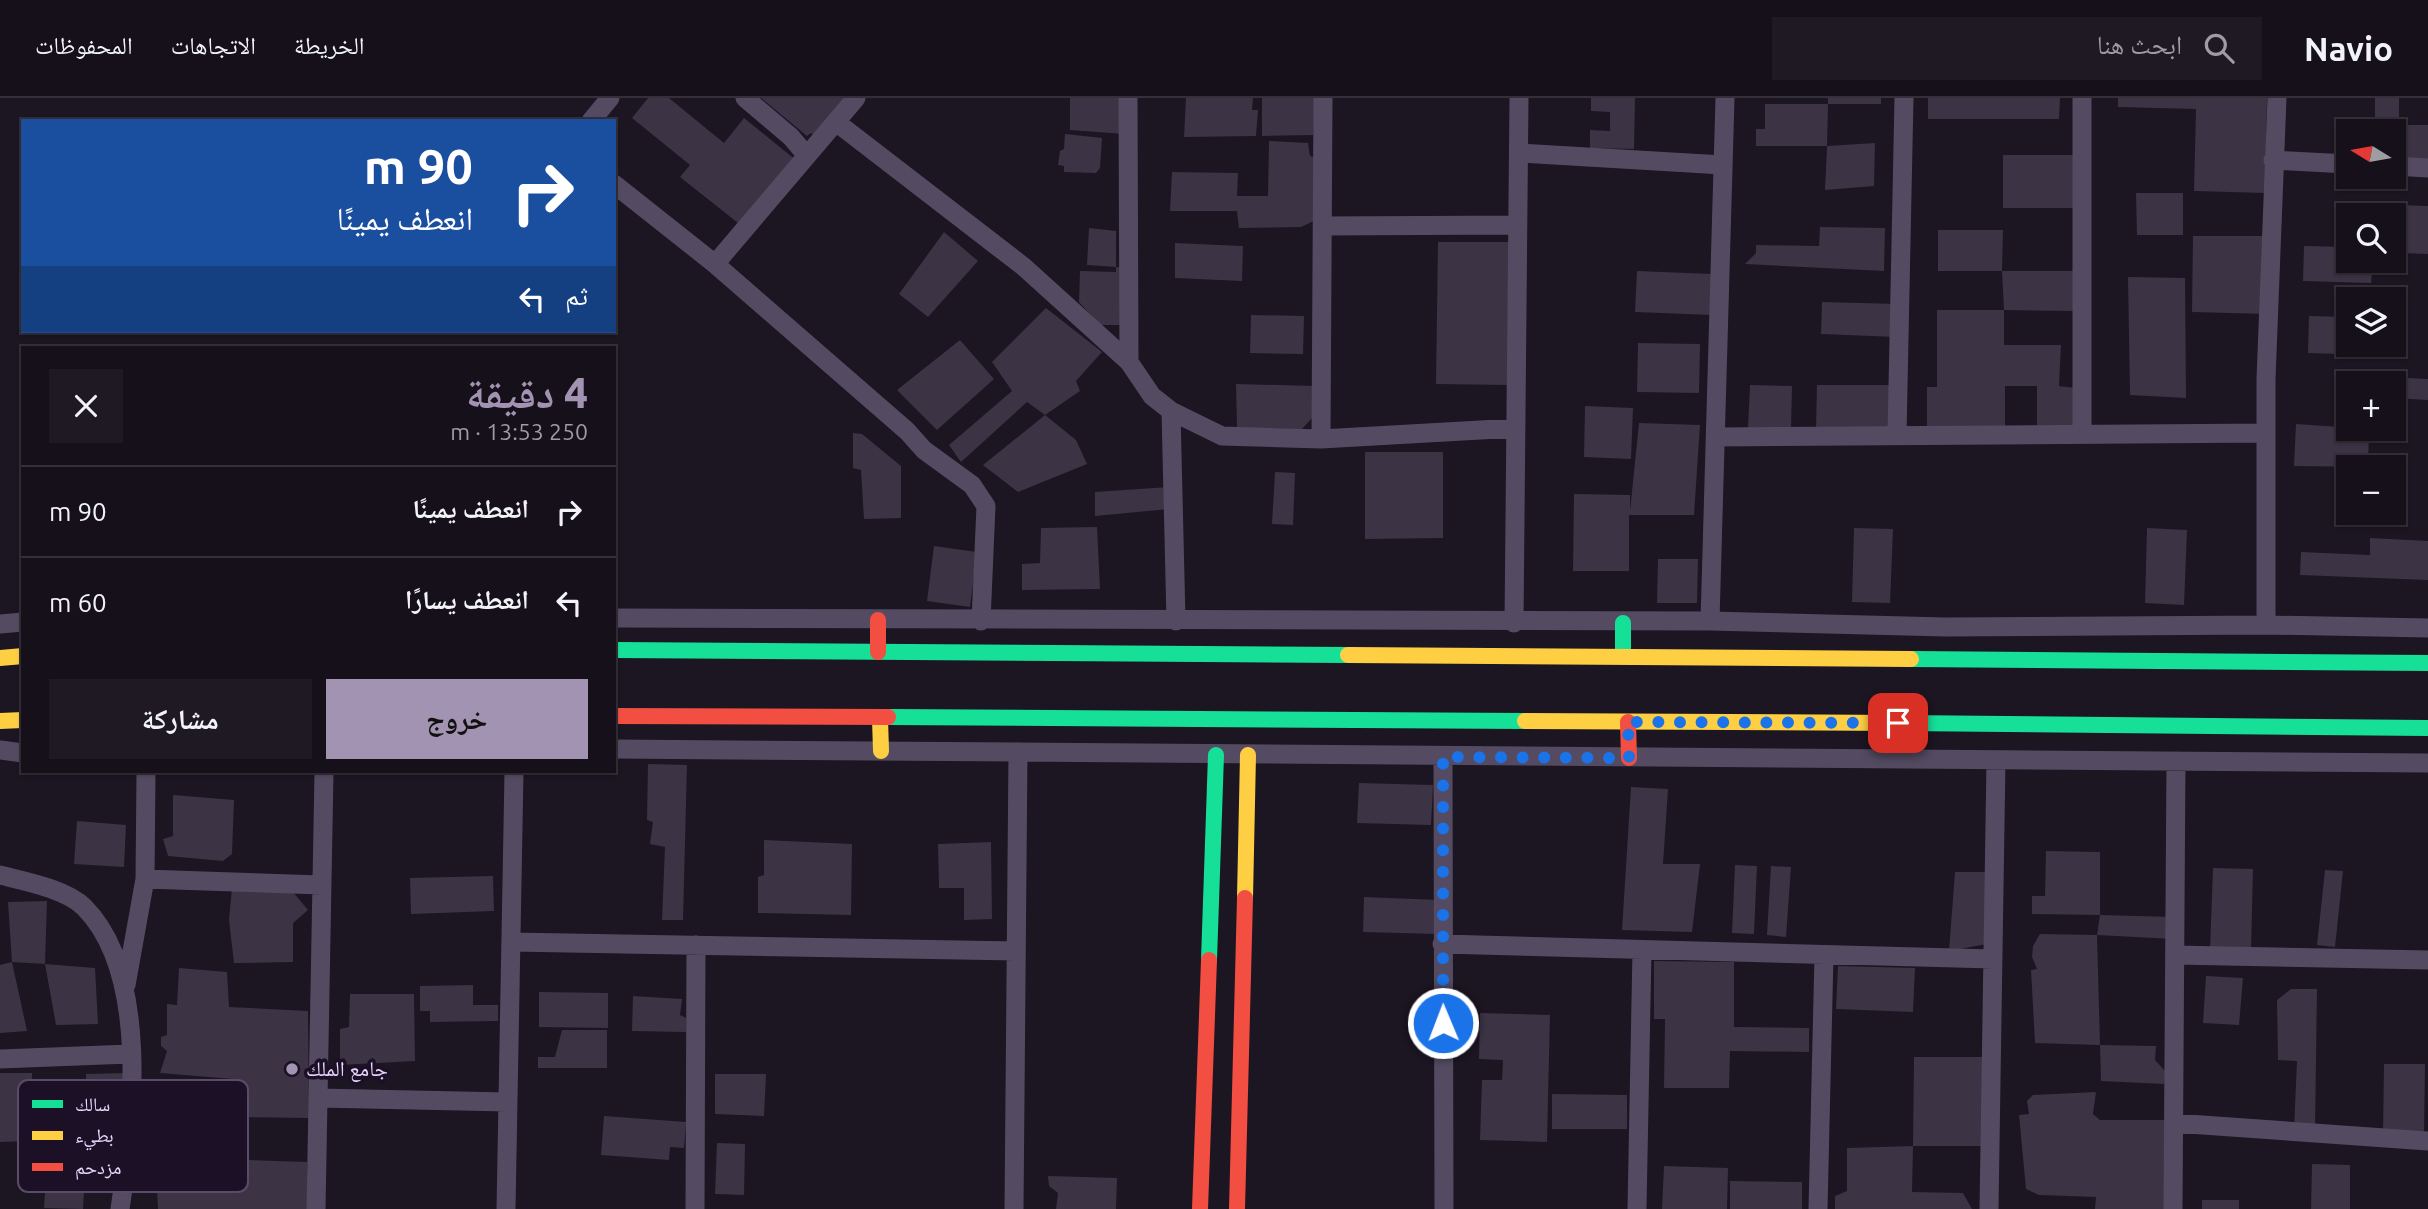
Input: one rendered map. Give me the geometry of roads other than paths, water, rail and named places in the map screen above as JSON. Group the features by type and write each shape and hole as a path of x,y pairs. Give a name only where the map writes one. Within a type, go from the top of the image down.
{"main road":[{"path":"878,620 878,652"},
{"path":"1623,623 1623,655"},
{"path":"616,650 1623,655 2428,663"},
{"path":"0,658 21,656"},
{"path":"616,716 2428,728"},
{"path":"880,719 881,751"},
{"path":"0,721 21,720"},
{"path":"1628,722 1629,758"},
{"path":"1200,1209 1216,754"},
{"path":"1237,1209 1248,755"}],"street":[{"path":"593,119 610,98"},
{"path":"745,98 791,136 807,156"},
{"path":"715,264 856,98"},
{"path":"1128,98 1129,362"},
{"path":"1321,439 1323,98"},
{"path":"1514,622 1520,98"},
{"path":"1710,621 1725,98"},
{"path":"1897,435 1904,98"},
{"path":"2082,98 2082,434"},
{"path":"2266,625 2266,433 2277,98"},
{"path":"836,122 1024,267 1129,362 1152,396 1171,411 1222,436 1321,439 1516,428"},
{"path":"1519,153 1723,165"},
{"path":"2273,160 2336,163"},
{"path":"2406,167 2428,168"},
{"path":"616,186 715,264 908,431 924,450 972,485 986,506 981,621"},
{"path":"1322,226 1518,225"},
{"path":"1171,411 1176,621"},
{"path":"1715,437 2266,433"},
{"path":"616,618 1623,623 1710,621 1945,627 2266,625 2428,628"},
{"path":"0,624 21,622"},
{"path":"616,749 2428,763"},
{"path":"0,750 21,753"},
{"path":"1014,1209 1018,752"},
{"path":"1443,757 1444,1209"},
{"path":"1989,1209 1996,760"},
{"path":"2174,1209 2176,761"},
{"path":"129,1080 126,985 145,879 146,773"},
{"path":"316,1209 324,773"},
{"path":"506,1209 514,773"},
{"path":"0,875 45,886 83,905 106,935 126,985"},
{"path":"145,879 322,885"},
{"path":"511,942 1016,951"},
{"path":"1442,944 1993,959"},
{"path":"695,1209 696,945"},
{"path":"1637,1209 1642,950"},
{"path":"1818,1209 1824,955"},
{"path":"2175,955 2428,960"},
{"path":"0,1059 130,1054"},
{"path":"318,1098 508,1102"},
{"path":"2174,1123 2428,1141"}],"place":[{"name":"جامع الملك","path":"292,1069"}]}
